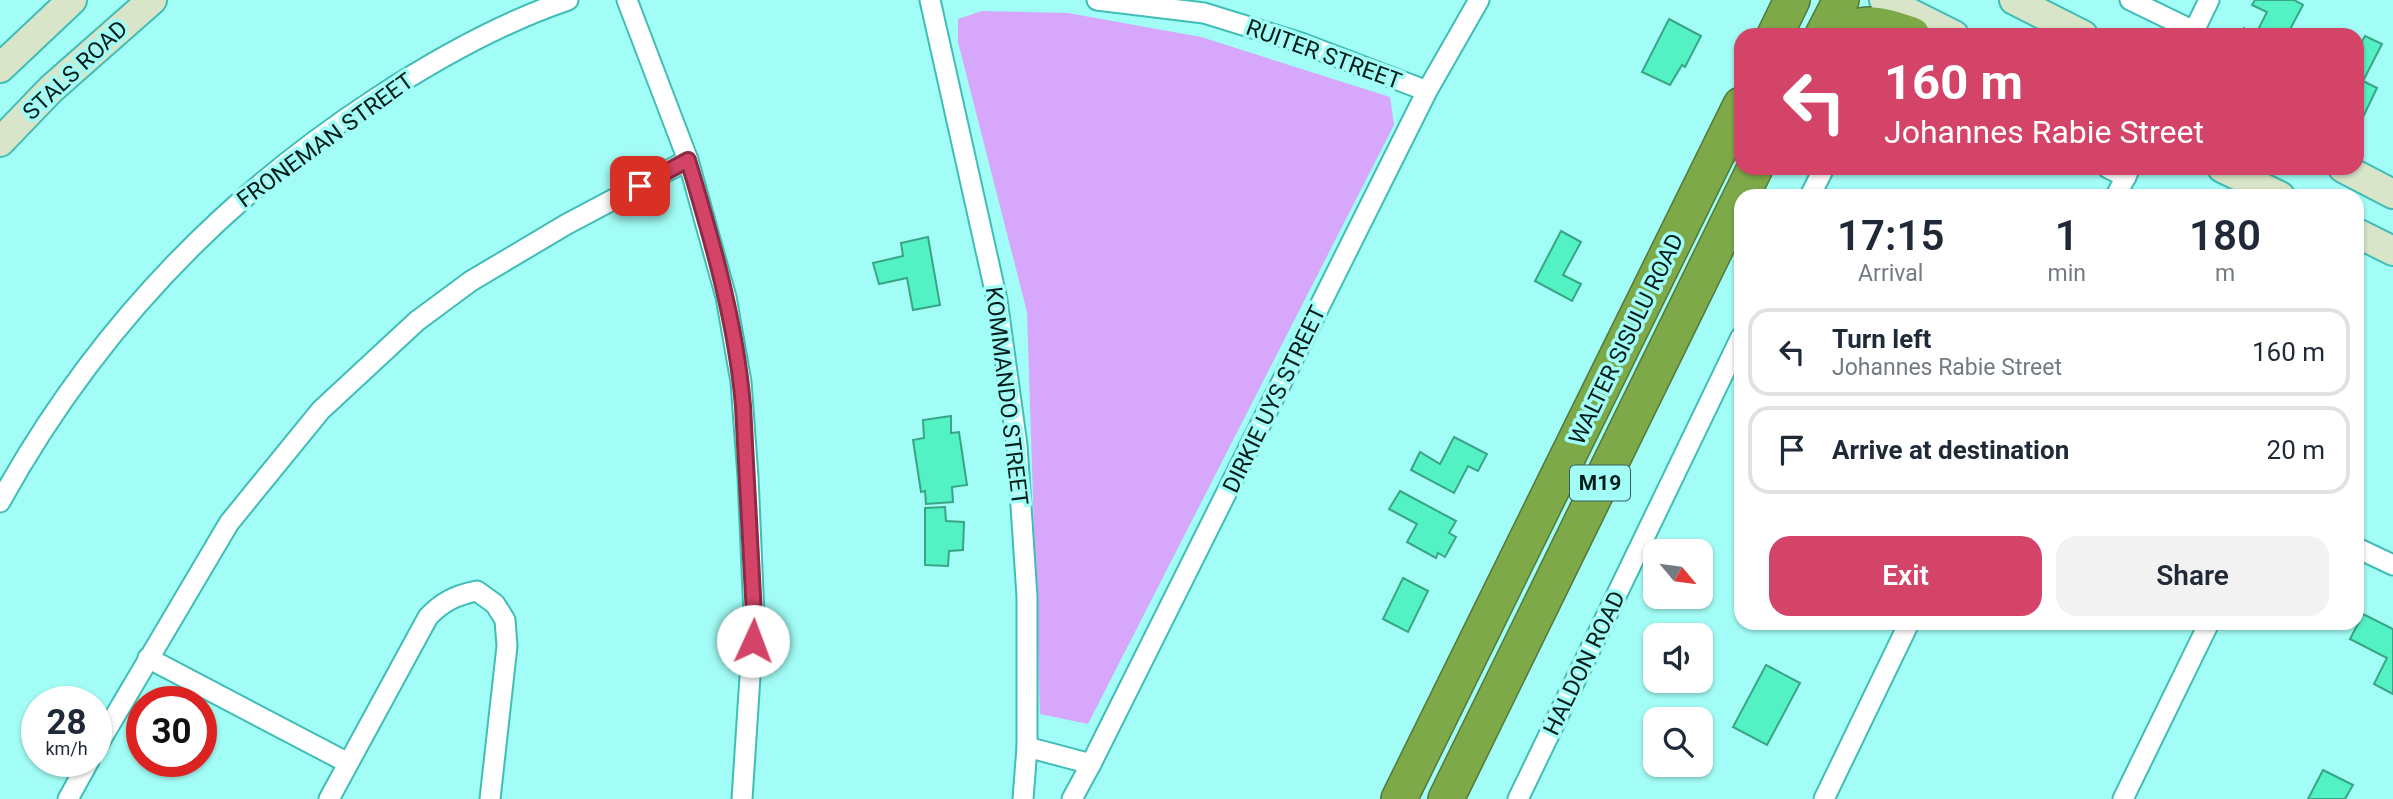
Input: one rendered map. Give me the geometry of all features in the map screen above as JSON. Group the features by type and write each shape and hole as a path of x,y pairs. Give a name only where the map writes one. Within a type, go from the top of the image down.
{"highway":[{"path":"1779,28 1793,0"},
{"path":"1827,28 1841,0"},
{"path":"1853,28 1874,24 1888,28"},
{"name":"WALTER SISULU ROAD","path":"1399,799 1734,119"},
{"name":"WALTER SISULU ROAD","path":"1453,784 1734,210"},
{"path":"1656,281 1691,297"},
{"path":"1560,472 1597,490"},
{"path":"1424,750 1453,784"}],"street":[{"path":"0,68 72,0"},
{"name":"STALS ROAD","path":"0,142 51,89 152,0"},
{"name":"FRONEMAN STREET","path":"0,502 52,416 101,348 190,247 237,202 280,166 416,72 482,37 568,0"},
{"path":"627,0 688,160 726,297 741,382 754,615 742,799"},
{"name":"KOMMANDO STREET","path":"930,0 997,300 1017,445 1027,597 1027,747 1023,799"},
{"name":"RUITER STREET","path":"1097,0 1204,13 1301,43 1427,91"},
{"name":"DIRKIE UYS STREET","path":"1072,799 1427,91 1479,0"},
{"path":"1884,0 1940,28"},
{"path":"2014,0 2069,28"},
{"path":"2130,0 2183,28"},
{"path":"2195,28 2209,0"},
{"path":"112,720 229,523 321,410 417,321 471,281 567,225 688,160"},
{"path":"2236,175 2266,189"},
{"path":"2356,175 2393,194"},
{"path":"2364,236 2393,251"},
{"name":"HALDON ROAD","path":"1518,799 1734,352"},
{"path":"2364,551 2393,565"},
{"path":"329,799 428,617 439,606 457,595 477,591 495,604 505,620 507,646 490,799"},
{"path":"1824,799 1906,630"},
{"path":"2123,799 2206,630"},
{"path":"148,658 348,763"},
{"path":"1027,747 1091,764"},
{"path":"68,799 80,777"}],"shaded area":[{"path":"982,11 1068,13 1201,37 1390,97 1394,125 1088,724 1040,714 1027,312 958,42 958,19"}],"building":[{"path":"2255,0 2294,0 2303,5 2291,28 2259,28 2267,12 2252,5"},
{"path":"1669,19 1701,36 1685,67 1682,65 1670,85 1642,72"},
{"path":"2364,38 2382,44 2364,79"},
{"path":"2364,82 2377,88 2364,115"},
{"path":"1561,231 1581,242 1563,275 1581,284 1572,301 1535,281"},
{"path":"928,237 940,305 913,310 907,278 879,284 873,263 903,256 901,243"},
{"path":"951,416 951,433 959,432 967,485 952,487 953,502 926,504 925,491 921,492 913,440 924,438 923,420"},
{"path":"1454,437 1487,454 1478,471 1468,466 1454,493 1411,470 1420,452 1440,464"},
{"path":"1400,491 1456,521 1449,533 1456,537 1445,557 1438,553 1436,558 1407,542 1417,524 1389,509"},
{"path":"945,507 946,521 964,522 963,550 949,551 948,566 925,565 925,508"},
{"path":"1403,578 1428,591 1408,632 1383,619"},
{"path":"2364,614 2393,629 2393,694 2374,684 2387,658 2350,639 2355,630 2364,630"},
{"path":"1766,665 1800,683 1767,745 1733,727"},
{"path":"2323,770 2353,785 2345,799 2308,799"}],"route":[{"path":"640,186 688,160 726,297 743,406 754,615 753,641"}]}
